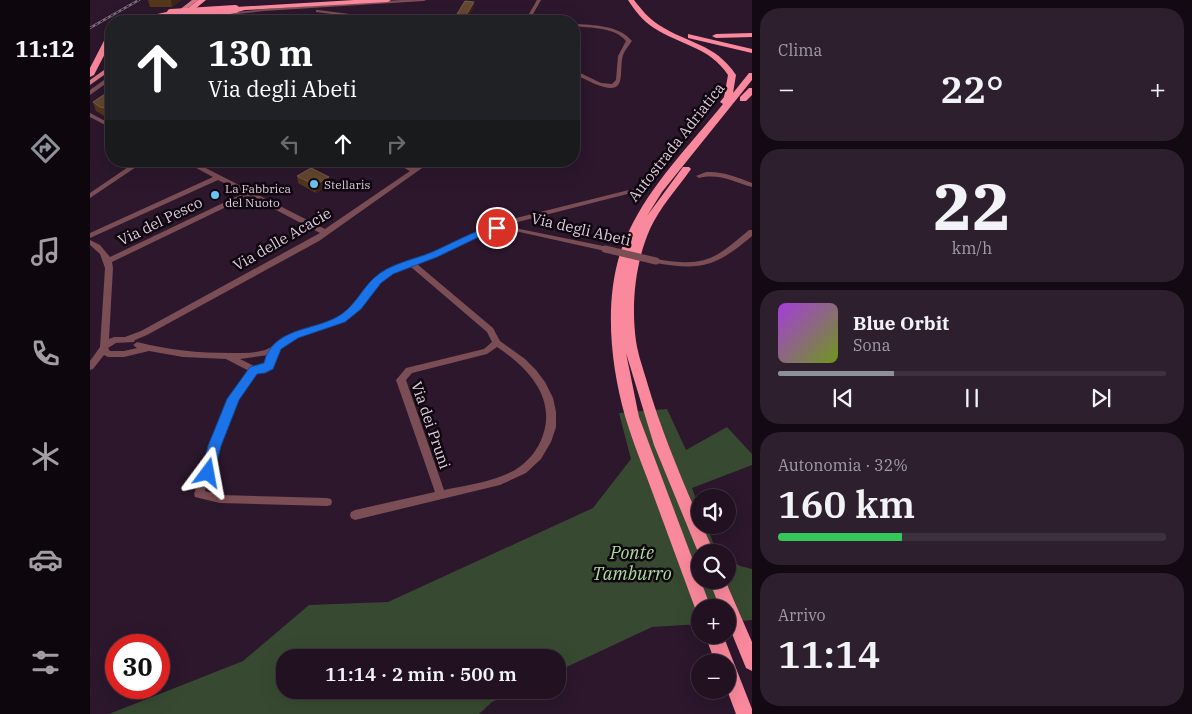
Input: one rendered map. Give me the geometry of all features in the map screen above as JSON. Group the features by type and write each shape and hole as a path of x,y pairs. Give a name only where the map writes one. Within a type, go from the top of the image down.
{"highway":[{"path":"181,15 203,0"},
{"path":"248,0 337,2"},
{"path":"161,15 362,0"},
{"path":"235,9 388,0"},
{"path":"630,0 644,15 665,32 700,46 714,54 728,66 732,75 728,97 683,160"},
{"path":"635,0 644,15 658,24 682,33 752,50"},
{"path":"228,15 260,8"},
{"path":"644,15 658,23 695,34 731,37 752,35"},
{"path":"90,75 105,46"},
{"name":"Autostrada Adriatica","path":"700,599 632,417 625,390 618,348 621,277 628,246 645,210 752,75"},
{"name":"Autostrada Adriatica","path":"703,544 648,411 630,343 629,299 632,272 638,249 648,224 680,177 752,89"},
{"path":"721,589 752,662"},
{"path":"736,691 745,714"}],"main road":[{"path":"176,15 195,0"},
{"path":"90,83 105,74"}],"street":[{"path":"231,15 251,11 424,0"},
{"path":"532,15 539,0"},
{"path":"290,8 354,15"},
{"path":"580,26 616,32 629,39 619,60 620,80 617,84 610,86 599,84 580,75"},
{"path":"90,93 105,76"},
{"path":"90,115 105,123"},
{"path":"90,196 133,167"},
{"path":"198,167 326,232"},
{"path":"407,167 415,171"},
{"name":"Via delle Acacie","path":"104,348 111,341 122,340 144,333 326,232 421,167"},
{"path":"699,176 719,174 752,185"},
{"path":"90,236 219,177"},
{"path":"506,228 507,223 637,190"},
{"name":"Via del Pesco","path":"108,261 250,193"},
{"name":"Via degli Abeti","path":"251,368 261,370 268,367 271,362 268,355 294,335 341,319 353,311 383,276 434,255 482,232 506,228 677,264 711,262 724,256 752,232"},
{"path":"90,242 98,247 108,261 107,328 104,348 90,368"},
{"path":"355,514 489,484 518,473 529,465 542,451 552,422 551,405 546,389 526,365 497,343 490,330 411,263"},
{"path":"107,328 110,334 122,340 150,349 225,357 268,355"},
{"name":"Via delle Acacie","path":"136,346 144,333"},
{"name":"Via dei Pruni","path":"441,495 401,380 409,370 487,351 497,343"},
{"path":"104,348 108,354 128,354 136,346"},
{"path":"90,368 118,354"},
{"path":"251,356 247,361 251,368"},
{"path":"225,357 251,368"},
{"path":"251,368 233,399 216,440 208,473 199,494 220,499 328,502"}],"green space":[{"name":"Ponte Tamburro","path":"667,409 686,450 727,427 752,454 752,465 691,489 691,534 710,534 714,544 691,544 691,589 736,589 736,564 752,569 752,620 736,621 736,599 691,599 691,625 652,627 566,667 566,649 276,649 276,699 498,699 492,702 479,714 109,714 147,699 170,699 170,690 243,661 309,605 388,602 593,508 631,459 619,413"}],"building":[{"path":"465,1 474,2 466,15 457,14"},
{"path":"105,94 105,108 93,102"},
{"path":"311,168 329,177 315,185 297,176"}],"railway":[{"path":"113,15 139,0"},
{"path":"90,28 105,19"}],"place":[{"name":"Stellaris","path":"314,184"},
{"name":"La Fabbrica del Nuoto","path":"215,195"}],"route":[{"path":"208,473 214,446 233,399 254,370 261,370 269,366 272,361 271,357 278,346 294,335 341,319 353,311 377,280 389,272 434,255 475,234 497,228"}]}
